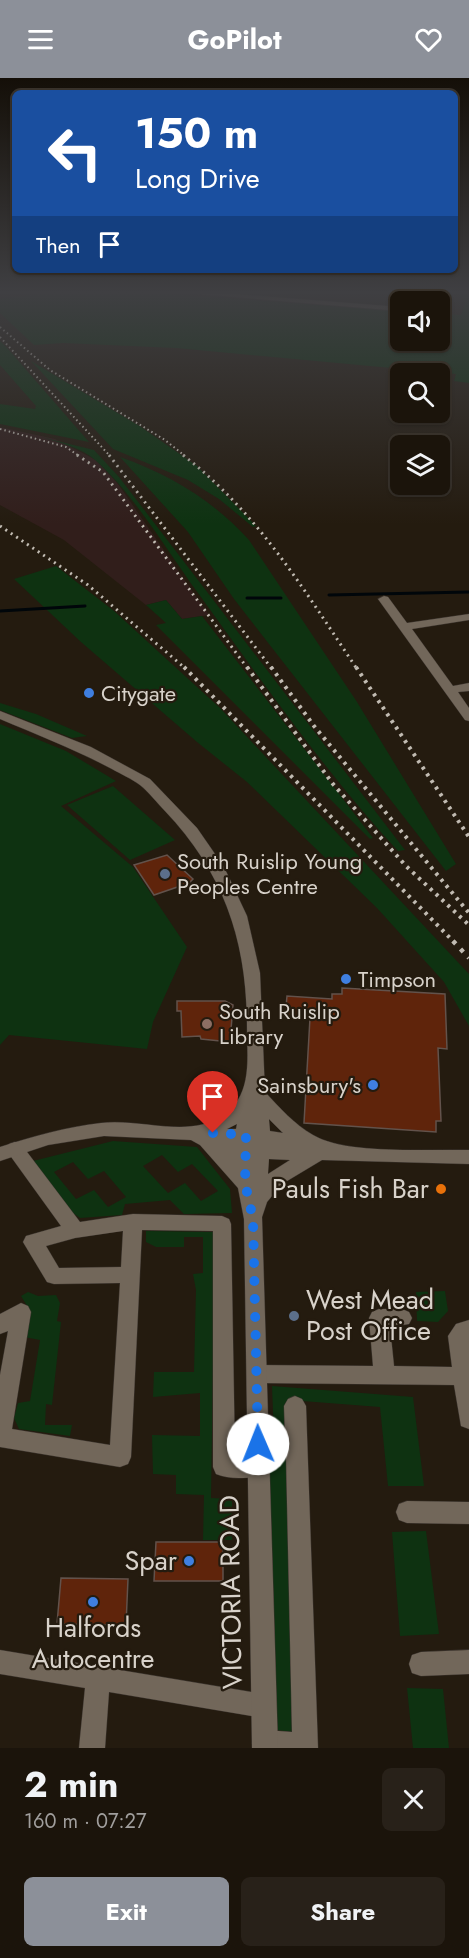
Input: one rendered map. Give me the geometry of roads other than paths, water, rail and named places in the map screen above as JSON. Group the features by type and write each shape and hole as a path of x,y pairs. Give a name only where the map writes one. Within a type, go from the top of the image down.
{"street":[{"path":"384,599 469,717"},
{"path":"404,627 469,617"},
{"path":"450,690 469,687"},
{"name":"VICTORIA ROAD","path":"0,715 86,750 145,782 192,831 207,851 231,896 244,934 254,996 253,1093 258,1200 253,1219"},
{"path":"191,1134 221,1125 253,1093 283,1123 309,1142"},
{"path":"75,1230 8,1152 47,1138 104,1129 191,1134 328,1155"},
{"path":"191,1134 223,1156 245,1183"},
{"path":"254,1143 309,1142 348,1153"},
{"name":"VICTORIA ROAD","path":"254,1143 245,1183 253,1219 265,1746"},
{"path":"258,1200 271,1182 290,1168 300,1162 328,1155 348,1153 469,1157"},
{"path":"0,1325 21,1312 0,1437 120,1457 133,1222"},
{"path":"131,1275 54,1276 33,1242 75,1230 133,1222 222,1224 224,1467 258,1455 296,1447"},
{"path":"384,1376 379,1318 402,1318"},
{"path":"469,1329 463,1330 458,1336 469,1419"},
{"path":"257,1374 463,1376"},
{"path":"265,1746 305,1747 295,1406"},
{"path":"407,1512 469,1513"},
{"path":"0,1662 264,1706"},
{"path":"421,1664 469,1662"},
{"path":"92,1748 98,1678"}],"waterway":[{"path":"329,595 469,592"},
{"path":"247,598 281,598"},
{"path":"0,611 85,606"}],"railway":[{"path":"29,368 110,456"},
{"path":"48,368 165,440 185,456"},
{"path":"0,429 66,447 79,456"},
{"path":"77,455 103,472 248,669"},
{"path":"109,455 272,669"},
{"path":"183,455 235,502 279,554 357,669"},
{"path":"0,526 88,585 186,669"},
{"path":"247,667 333,784 406,866 469,925"},
{"path":"271,667 314,726 469,913"},
{"path":"356,667 469,837"},
{"path":"186,669 454,942"},
{"path":"453,941 469,958"}],"place":[{"name":"Citygate","path":"89,693"},
{"name":"South Ruislip Young Peoples Centre","path":"165,874"},
{"name":"Timpson","path":"346,979"},
{"name":"South Ruislip Library","path":"207,1024"},
{"name":"Sainsbury's","path":"373,1085"},
{"name":"Pauls Fish Bar","path":"441,1189"},
{"name":"West Mead Post Office","path":"294,1316"},
{"name":"Spar","path":"189,1561"},
{"name":"Halfords Autocentre","path":"93,1602"}]}
